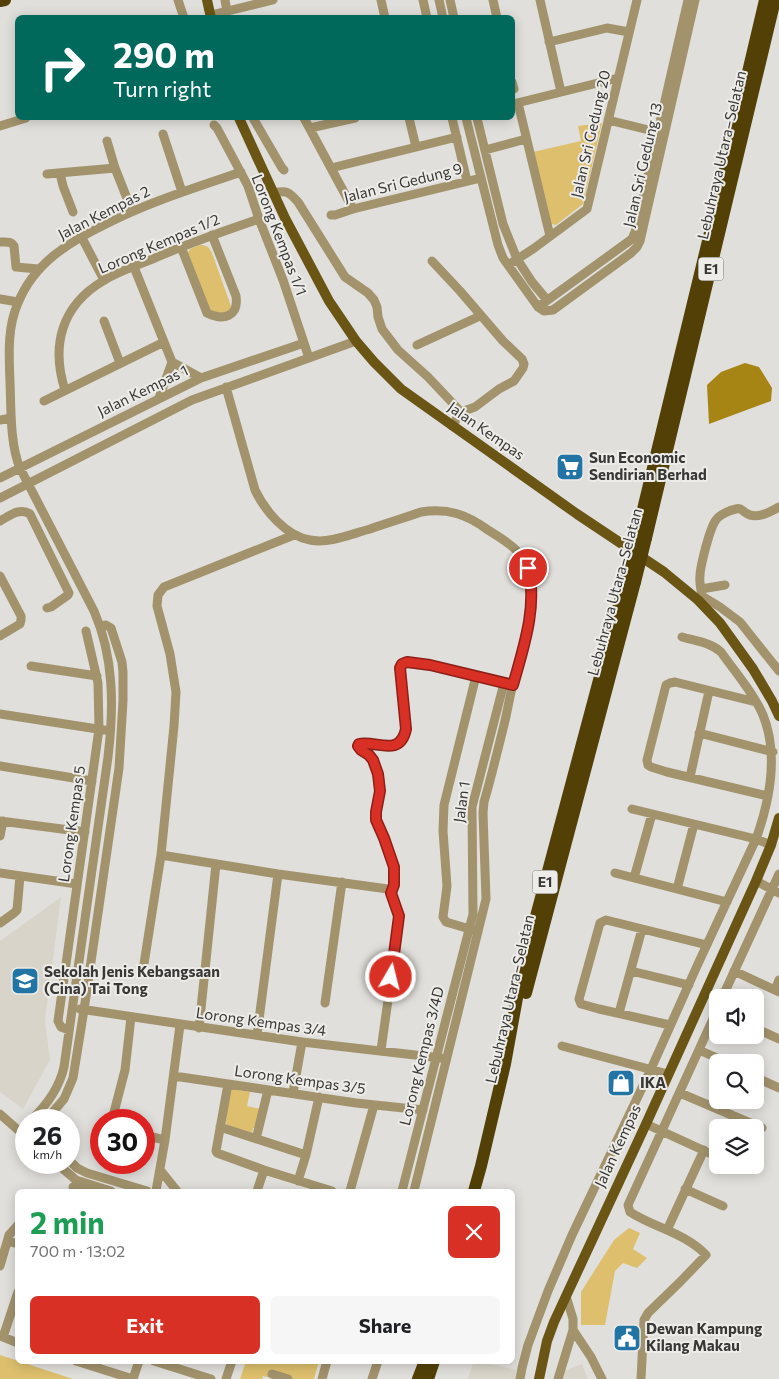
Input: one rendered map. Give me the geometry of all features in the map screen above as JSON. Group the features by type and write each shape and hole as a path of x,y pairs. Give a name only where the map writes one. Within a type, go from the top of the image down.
{"highway":[{"path":"0,1 5,0"},
{"name":"Lebuhraya Utara–Selatan","path":"642,534 764,0"},
{"name":"Lebuhraya Utara–Selatan","path":"482,1189 512,1065 530,976 775,0"},
{"name":"Lebuhraya Utara–Selatan","path":"475,1189 505,1064 523,965 631,578"},
{"path":"418,1379 423,1364"},
{"path":"428,1379 433,1364"}],"main road":[{"path":"207,0 211,15"},
{"name":"Jalan Kempas","path":"240,120 274,193 329,301 356,341 374,362 400,388 452,426 577,514 700,595 753,669 779,716"},
{"name":"Jalan Kempas","path":"539,1379 547,1341 566,1296 756,881 771,845 779,818"}],"street":[{"path":"178,0 183,15"},
{"path":"225,0 228,14 274,0"},
{"path":"380,0 384,15"},
{"path":"423,0 426,15"},
{"path":"439,0 442,15"},
{"path":"450,0 453,15"},
{"path":"493,0 496,15"},
{"path":"540,0 561,92"},
{"name":"Jalan Sri Gedung 20","path":"508,265 587,209 637,0"},
{"name":"Jalan Sri Gedung 13","path":"688,0 632,239 538,307 544,311 553,310 637,248 695,0"},
{"path":"549,42 607,28 629,32"},
{"path":"550,236 515,103 618,78"},
{"path":"0,126 20,120"},
{"path":"254,120 284,170"},
{"path":"305,120 353,209"},
{"path":"310,128 346,120"},
{"path":"409,120 416,147"},
{"path":"453,120 467,181"},
{"path":"466,120 500,251 538,307"},
{"path":"478,120 503,224 517,259 547,300"},
{"path":"608,120 657,132"},
{"name":"Lorong Kempas 1/1","path":"214,125 248,186 310,358"},
{"path":"163,134 182,192"},
{"path":"331,168 457,137"},
{"path":"485,150 526,139"},
{"path":"107,141 115,168 132,211"},
{"path":"46,174 115,168"},
{"name":"Jalan Kempas 2","path":"101,626 20,468 15,450 11,418 9,338 11,324 18,302 38,269 52,256 81,236 132,211 241,172"},
{"path":"60,174 73,212"},
{"name":"Jalan Sri Gedung 9","path":"331,215 481,178"},
{"path":"274,193 287,192 298,202 345,277 368,293 374,300 382,329 398,350 462,412"},
{"name":"Lorong Kempas 1/2","path":"65,390 58,358 60,340 66,319 87,292 104,280 181,247 259,219"},
{"path":"181,247 204,309 207,313 218,318 228,316 236,308 236,296 212,235"},
{"path":"81,236 104,280"},
{"path":"0,242 10,242 14,246 16,267 38,269"},
{"path":"432,261 480,316 522,359 524,364 514,381 499,389 475,407 462,412 452,426"},
{"path":"134,267 172,362 200,378"},
{"path":"0,299 18,302"},
{"path":"417,345 480,316"},
{"path":"104,321 120,363"},
{"path":"0,498 192,400 356,341"},
{"path":"44,401 164,342"},
{"name":"Jalan Kempas 1","path":"0,478 200,378 304,343"},
{"path":"159,398 172,362"},
{"path":"226,387 257,494 266,508 294,535 320,541 353,534 421,512 432,510 457,513 474,520 516,549 526,563 530,576 532,586 531,610 521,656 508,684 504,728 484,802 486,899 473,930 447,1059 414,1189"},
{"path":"0,420 11,418"},
{"path":"700,595 700,570 710,532 717,519 738,508 755,516 779,507"},
{"path":"0,521 21,511 26,511 30,514 69,593 47,608"},
{"path":"43,540 54,534"},
{"path":"144,964 161,855 176,692 170,654 158,606 158,595 164,587 294,535"},
{"path":"0,577 21,620 20,624 0,636"},
{"path":"700,595 725,585"},
{"path":"700,595 740,622 779,671"},
{"path":"42,1109 58,1086 64,1067 111,730 112,687 101,626 108,626 114,634 123,672 119,768 84,1010 70,1086 64,1099 55,1109"},
{"name":"Lorong Kempas 5","path":"69,1030 61,1027 58,1021 99,730 99,690 86,631"},
{"path":"520,1379 528,1345 572,1235 651,1069 763,820 772,776 773,752 768,728 756,702 721,652 715,646 708,643 682,637"},
{"path":"391,893 394,885 394,867 376,820 380,791 378,774 373,760 358,746 359,744 366,743 384,747 391,746 400,741 404,735 406,729 400,668 402,664 407,662 430,665 508,684"},
{"path":"31,666 97,676"},
{"path":"473,930 446,922 443,919 447,886 443,831 444,805 476,676"},
{"path":"756,702 675,682 666,685 647,760 648,765 668,772 768,796"},
{"path":"690,777 709,691"},
{"path":"0,714 99,730 111,730"},
{"path":"699,733 773,752"},
{"path":"0,766 92,781"},
{"path":"632,809 756,839 771,845"},
{"path":"634,878 652,814"},
{"path":"0,836 1,821 85,832"},
{"path":"677,889 694,824"},
{"path":"161,855 388,889 397,909 399,922 381,1050"},
{"path":"198,1028 216,864"},
{"path":"0,873 77,884"},
{"path":"257,1035 278,874"},
{"path":"615,874 727,902"},
{"path":"726,989 776,891 779,874"},
{"path":"0,922 17,910 20,876"},
{"path":"756,881 776,891"},
{"path":"325,1003 342,882"},
{"path":"670,1025 599,1009 579,1002 578,999 600,923 606,920 707,945"},
{"path":"619,1014 642,929"},
{"name":"Lorong Kempas 3/4D","path":"403,1189 436,1057 473,930"},
{"path":"631,971 689,985"},
{"path":"734,971 777,991 779,980"},
{"name":"Lorong Kempas 3/4","path":"72,1008 198,1028 447,1059"},
{"path":"115,1109 125,1070 131,1017"},
{"path":"156,1189 161,1171 180,1025"},
{"path":"642,1379 644,1320 648,1313 706,1254 667,1230 637,1217 630,1212 628,1205 709,1028"},
{"path":"764,1032 779,1039"},
{"path":"293,1093 302,1042"},
{"path":"562,1046 668,1074"},
{"path":"699,1050 709,1054"},
{"name":"Lorong Kempas 3/5","path":"174,1076 374,1105 423,1110"},
{"path":"764,1080 779,1088"},
{"path":"228,1084 216,1150 218,1154 325,1189"},
{"path":"256,1139 268,1090"},
{"path":"680,1093 741,1119"},
{"path":"298,1181 320,1097"},
{"path":"351,1189 374,1105"},
{"path":"0,1114 15,1124"},
{"path":"646,1124 709,1152"},
{"path":"220,1127 306,1155"},
{"path":"155,1138 165,1140"},
{"path":"667,1230 704,1150"},
{"path":"80,1169 141,1189"},
{"path":"258,1189 264,1170"},
{"path":"161,1171 175,1189"},
{"path":"64,1174 74,1186 96,1189"},
{"path":"685,1189 723,1206"},
{"path":"0,1266 8,1241 15,1227"},
{"path":"8,1241 15,1243"},
{"path":"558,1379 573,1330 566,1296"},
{"path":"15,1300 1,1337 15,1342"},
{"path":"573,1330 591,1357 602,1379"},
{"path":"86,1364 133,1379 139,1364"},
{"path":"164,1364 211,1379"},
{"path":"226,1379 231,1364"},
{"path":"322,1379 326,1364"},
{"path":"372,1379 377,1364"},
{"path":"272,1374 288,1379"}],"shaded area":[{"path":"602,123 583,204 556,225 551,224 533,152 581,141 578,126"},
{"path":"200,245 210,249 212,253 231,306 228,315 209,312 187,254 190,249"},
{"path":"745,363 759,367 772,388 771,401 709,424 707,385 721,372"},
{"name":"Sekolah Jenis Kebangsaan (Cina) Tai Tong","path":"61,897 45,1021 50,1060 23,1109 0,1092 0,941"},
{"path":"233,1089 250,1092 247,1106 261,1109 256,1128 253,1128 252,1133 227,1125 226,1123 228,1093"},
{"path":"629,1228 640,1233 633,1249 647,1258 637,1268 623,1263 615,1271 605,1325 581,1325 581,1292 614,1240"},
{"path":"0,1355 15,1360 15,1364 27,1364 73,1379 0,1379"},
{"path":"245,1364 318,1364 314,1379 275,1379 263,1376 262,1379 240,1379"},
{"path":"473,1364 489,1364 518,1370 516,1379 468,1379"},
{"path":"582,1364 588,1379 561,1379 561,1372"}],"place":[{"name":"Sun Economic Sendirian Berhad","path":"570,467"},
{"name":"Sekolah Jenis Kebangsaan (Cina) Tai Tong","path":"25,981"},
{"name":"IKA","path":"621,1083"},
{"name":"Dewan Kampung Kilang Makau","path":"627,1338"}],"route":[{"path":"391,977 399,922 399,916 391,893 395,878 394,867 376,820 380,791 376,767 369,755 358,746 362,743 384,747 396,745 404,735 406,729 400,668 402,664 407,662 430,665 513,685 531,610 532,586 528,568"}]}
